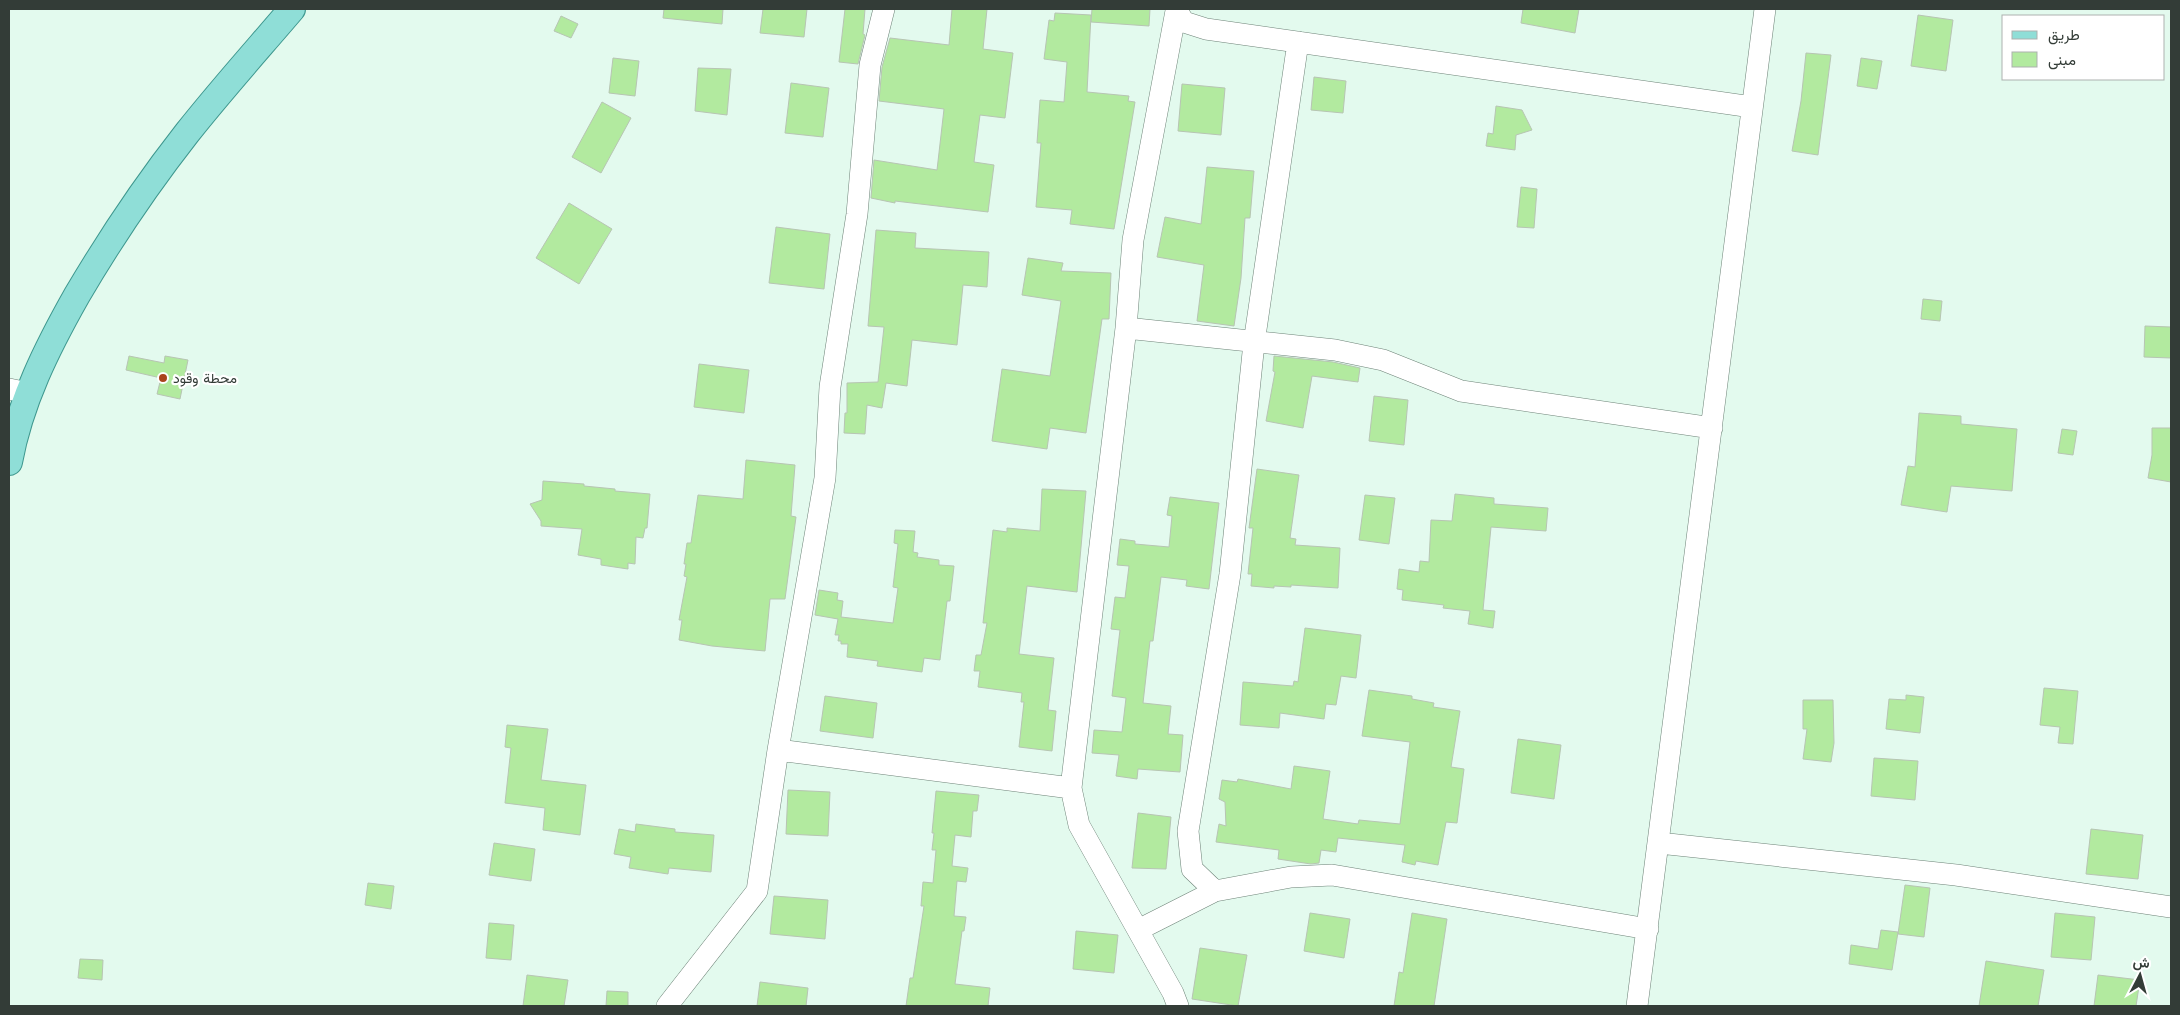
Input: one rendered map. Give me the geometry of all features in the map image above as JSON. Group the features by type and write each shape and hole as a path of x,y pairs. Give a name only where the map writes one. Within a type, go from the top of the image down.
{"main road":[{"path":"9,462 18,391 52,339 98,259 140,197 188,132 292,9"}],"street":[{"path":"667,1006 757,891 778,750 825,478 830,387 857,214 870,65 884,9"},
{"path":"1637,1006 1765,9"},
{"path":"1176,10 1184,22 1206,29 1752,106"},
{"path":"1176,10 1133,240 1126,328 1071,788 1080,825 1173,993 1178,1006"},
{"path":"1215,891 1192,869 1188,831 1230,574 1254,342 1298,42"},
{"path":"1126,328 1335,350 1383,360 1461,391 1712,428"},
{"path":"778,750 1071,788"},
{"path":"1659,843 1956,875 2171,907"},
{"path":"1138,930 1215,891 1291,877 1332,875 1648,929"}],"building":[{"path":"664,9 723,9 722,24 663,18"},
{"path":"763,9 807,9 804,37 760,33"},
{"path":"845,9 865,9 863,34 865,35 858,64 839,62"},
{"path":"952,9 987,9 983,49 1013,53 1005,118 980,115 974,162 994,165 988,212 895,201 895,203 871,198 874,160 937,170 944,109 879,101 882,67 890,38 949,45"},
{"path":"1092,9 1150,9 1149,26 1091,22"},
{"path":"1523,9 1579,9 1575,33 1521,23"},
{"path":"1055,13 1091,15 1087,92 1129,96 1128,101 1135,102 1114,229 1070,224 1072,210 1036,207 1041,143 1037,143 1040,100 1064,102 1067,62 1044,59 1049,20 1054,21"},
{"path":"1918,15 1953,20 1946,71 1911,66"},
{"path":"561,16 578,24 571,38 554,31"},
{"path":"1806,53 1831,55 1818,155 1792,151 1801,101"},
{"path":"613,58 639,61 635,96 609,93"},
{"path":"1861,58 1882,61 1877,89 1857,86"},
{"path":"698,68 731,69 727,115 695,111"},
{"path":"1314,77 1346,81 1343,113 1311,110"},
{"path":"791,83 829,88 823,137 785,133"},
{"path":"1182,84 1225,88 1221,135 1178,131"},
{"path":"602,102 631,118 601,173 572,157"},
{"path":"1496,106 1522,110 1532,130 1516,135 1515,150 1486,146 1488,133 1493,134"},
{"path":"1207,167 1254,171 1250,218 1245,218 1241,278 1234,326 1197,321 1204,265 1157,257 1165,217 1201,224"},
{"path":"1521,187 1537,189 1534,228 1517,227"},
{"path":"569,203 612,229 579,284 536,258"},
{"path":"776,227 830,234 824,289 769,283"},
{"path":"876,230 916,233 915,248 989,252 987,287 963,285 957,345 912,340 907,386 886,383 882,408 867,405 865,434 844,433 845,413 847,413 847,383 878,382 884,327 868,326"},
{"path":"1028,258 1063,263 1061,271 1111,273 1109,319 1102,319 1086,433 1050,428 1047,449 992,441 1002,369 1050,376 1061,301 1022,295"},
{"path":"1923,299 1942,301 1940,321 1921,319"},
{"path":"2145,326 2171,327 2171,358 2144,357"},
{"path":"129,356 164,363 165,356 188,360 180,399 157,394 161,378 126,370"},
{"path":"1274,356 1333,362 1360,368 1358,382 1312,376 1303,428 1266,421 1275,372 1273,371"},
{"path":"699,364 749,370 744,413 694,407"},
{"path":"1374,396 1408,400 1404,445 1369,441"},
{"path":"1919,413 1961,416 1961,424 2017,429 2012,491 1951,486 1947,512 1901,505 1908,466 1915,467"},
{"path":"2152,428 2171,428 2171,482 2148,478 2152,455"},
{"path":"2062,429 2077,431 2073,455 2058,453"},
{"path":"746,460 795,465 791,516 796,517 785,599 770,599 765,651 712,646 679,640 682,620 679,620 687,577 684,576 686,564 684,564 687,543 691,543 698,495 743,499"},
{"path":"1257,469 1299,475 1290,538 1296,539 1295,545 1340,548 1338,588 1291,585 1291,587 1274,586 1274,588 1251,586 1252,574 1248,574 1253,528 1249,528"},
{"path":"543,481 584,484 584,486 615,489 615,491 650,494 647,528 645,528 643,538 636,537 635,564 628,563 628,569 601,565 601,559 578,555 582,529 541,526 541,521 530,504 542,500"},
{"path":"1042,489 1086,491 1077,592 1027,586 1019,654 1054,658 1048,710 1056,711 1052,751 1019,747 1024,702 1021,702 1022,693 978,687 980,671 974,671 976,655 981,655 987,623 983,623 993,530 1007,532 1007,528 1040,531"},
{"path":"1455,494 1494,498 1494,504 1548,508 1546,531 1491,527 1483,610 1495,611 1493,628 1468,624 1470,611 1443,608 1444,605 1402,600 1403,590 1397,589 1399,569 1419,572 1420,561 1429,562 1431,520 1452,521"},
{"path":"1365,495 1395,498 1389,544 1359,540"},
{"path":"1170,497 1219,503 1209,589 1186,586 1187,580 1161,577 1153,641 1150,641 1143,703 1171,706 1168,734 1183,735 1180,772 1138,769 1137,779 1116,776 1119,755 1092,753 1094,730 1122,732 1126,698 1112,696 1120,630 1111,629 1115,597 1125,598 1129,566 1117,565 1120,539 1135,541 1135,544 1169,547 1172,516 1167,515"},
{"path":"895,530 915,531 913,552 918,553 917,557 939,560 939,565 954,566 950,601 947,601 940,660 924,658 922,672 877,666 878,661 847,657 848,644 841,644 841,641 838,641 839,635 835,635 838,619 815,615 819,590 838,593 837,600 843,601 841,617 893,623 898,588 893,587 898,544 894,543"},
{"path":"1305,628 1361,635 1356,678 1341,676 1336,705 1326,704 1324,719 1280,713 1279,728 1240,725 1243,682 1293,686 1294,681 1298,682"},
{"path":"2044,688 2078,691 2073,744 2058,743 2060,727 2040,725"},
{"path":"1369,690 1412,696 1412,699 1434,703 1433,707 1460,711 1451,767 1464,769 1457,823 1446,822 1438,865 1416,861 1415,865 1402,862 1405,845 1338,838 1336,852 1321,850 1319,863 1311,864 1278,859 1279,850 1216,842 1219,824 1226,826 1225,802 1219,799 1222,780 1237,782 1238,779 1291,789 1294,766 1330,771 1323,819 1358,824 1359,820 1400,824 1410,742 1362,736"},
{"path":"1906,695 1924,697 1920,733 1886,729 1889,699 1906,700"},
{"path":"825,696 877,703 873,738 820,731"},
{"path":"1803,700 1833,700 1834,743 1831,762 1803,759 1807,729 1803,729"},
{"path":"507,725 548,729 541,780 586,785 580,835 543,830 545,808 505,803 511,748 505,747"},
{"path":"1518,739 1561,745 1554,799 1511,793"},
{"path":"1874,758 1918,761 1915,800 1871,796"},
{"path":"788,790 830,792 828,836 786,834"},
{"path":"936,791 979,795 977,811 973,811 971,837 955,835 952,866 968,868 966,882 957,881 954,916 966,917 964,931 962,931 955,984 990,988 988,1006 906,1006 910,978 913,978 924,906 921,906 923,882 933,883 936,850 932,850 934,833 932,833"},
{"path":"1138,813 1171,817 1166,869 1132,868"},
{"path":"636,824 675,829 675,832 714,835 711,872 669,868 668,874 629,868 631,857 614,854 619,829 635,832"},
{"path":"2091,829 2143,835 2138,879 2086,874"},
{"path":"494,843 535,849 531,881 489,875"},
{"path":"368,883 394,886 391,909 365,905"},
{"path":"1905,885 1930,888 1924,937 1898,934"},
{"path":"774,896 828,900 825,939 770,934"},
{"path":"1310,913 1350,919 1344,958 1304,951"},
{"path":"1412,913 1447,919 1434,1006 1394,1006 1399,972 1403,973"},
{"path":"2055,913 2095,917 2091,960 2051,957"},
{"path":"489,923 514,925 511,960 486,958"},
{"path":"1881,930 1898,932 1892,970 1849,964 1851,945 1878,949"},
{"path":"1076,931 1118,935 1114,973 1073,969"},
{"path":"1200,948 1247,955 1238,1006 1192,999"},
{"path":"80,959 103,960 102,980 78,978"},
{"path":"1986,961 2044,970 2038,1006 1979,1006"},
{"path":"527,975 568,980 564,1006 523,1006"},
{"path":"2098,975 2140,980 2136,1006 2094,1006"},
{"path":"760,982 808,988 806,1006 757,1006"},
{"path":"607,991 628,992 628,1006 606,1006"}],"place":[{"name":"محطة وقود","path":"163,378"}]}
